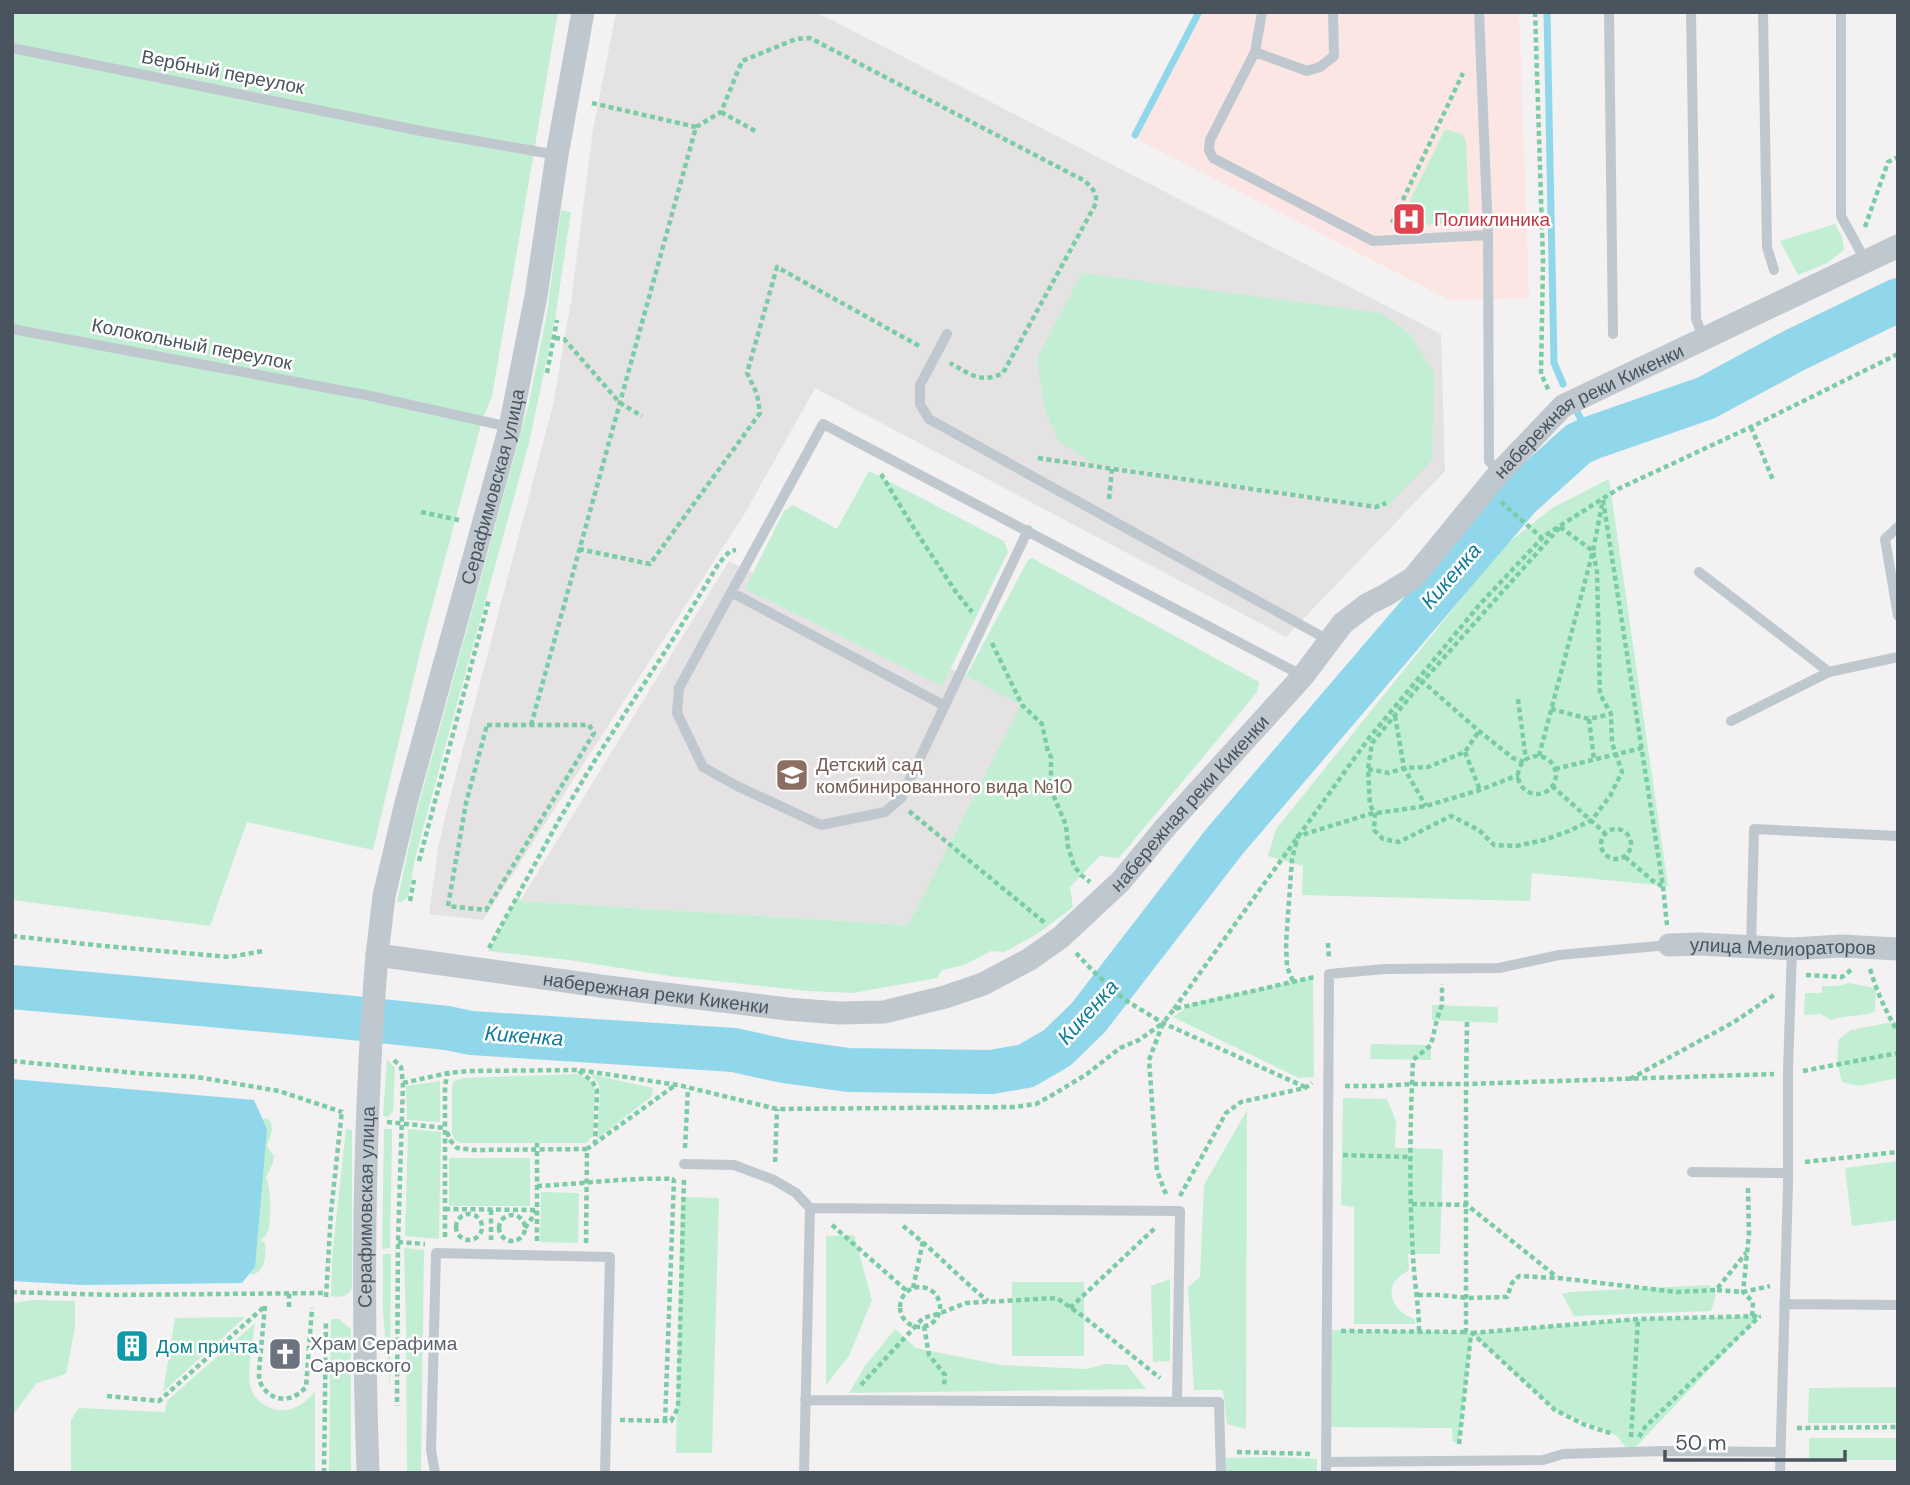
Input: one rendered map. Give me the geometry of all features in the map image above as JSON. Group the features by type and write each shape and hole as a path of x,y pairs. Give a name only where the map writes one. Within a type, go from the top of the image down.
{"street":[{"name":"Серафимовская улица","path":"368,1473 361,1309 366,1152 381,1056 374,984 384,896 405,803 510,427 536,296 557,155 583,12"},
{"name":"набережная реки Кикенки","path":"377,955 787,1009 839,1013 884,1012 983,985 1030,959 1060,937 1121,881 1164,829 1303,676 1343,623 1368,604 1413,578 1500,472 1563,406 1898,246"},
{"name":"улица Мелиораторов","path":"1669,941 1792,949 1841,946 1898,948"}],"lane":[{"path":"1262,12 1255,52 1210,139 1209,150 1213,158 1373,240 1488,235"},
{"path":"1255,52 1307,71 1320,67 1334,56 1333,12"},
{"path":"1479,12 1488,235 1489,461 1500,472"},
{"path":"1609,12 1613,334"},
{"path":"1691,12 1696,319 1704,340"},
{"path":"1763,12 1767,247 1774,270"},
{"path":"1841,12 1842,216 1866,260"},
{"name":"Вербный переулок","path":"12,48 426,132 557,155"},
{"name":"Колокольный переулок","path":"12,329 366,395 510,427"},
{"path":"947,334 920,384 920,404 929,419 1330,641"},
{"path":"1028,530 901,797 885,812 821,825 703,767 677,713 679,688 823,424 1028,530 1303,676"},
{"path":"1898,527 1885,539 1898,616"},
{"path":"1699,572 1829,672"},
{"path":"731,592 945,706"},
{"path":"1731,720 1829,672 1898,657"},
{"path":"1751,947 1754,829 1898,836"},
{"path":"1669,941 1559,955 1499,968 1385,969 1329,974 1324,1463 1543,1460 1563,1454 1663,1451 1781,1452"},
{"path":"1780,1473 1792,949"},
{"path":"684,1164 734,1165 774,1180 796,1193 810,1208 804,1473"},
{"path":"1692,1172 1788,1173"},
{"path":"810,1208 1172,1208 1180,1211 1177,1402"},
{"path":"435,1473 431,1450 436,1253 610,1257 606,1473"},
{"path":"1784,1304 1898,1305"},
{"path":"805,1400 1219,1402 1221,1473"}],"path":[{"path":"1535,12 1543,261 1541,374 1550,393"},
{"path":"579,549 650,564 760,413 757,394 747,373 777,267 979,378 993,378 1003,373 1097,202 1094,190 1085,181 810,38 796,39 742,61 722,112 696,127 592,103"},
{"path":"1388,230 1467,64"},
{"path":"722,112 757,132"},
{"path":"531,725 696,127"},
{"path":"1865,227 1888,162 1898,157"},
{"path":"555,338 564,340 620,403 642,416"},
{"path":"1560,527 1593,551 1597,572 1600,694 1611,714 1612,743 1622,772 1610,796 1592,820 1569,831 1516,846 1494,845 1479,830 1451,816 1399,842 1383,839 1374,830 1375,814 1370,804 1370,740 1395,714 1481,603 1542,538 1618,489 1898,354"},
{"path":"1751,427 1773,480"},
{"path":"1032,457 1376,507 1387,503"},
{"path":"879,469 915,530 973,613"},
{"path":"1108,507 1112,469"},
{"path":"1495,497 1542,538"},
{"path":"1539,756 1593,551 1602,500"},
{"path":"1602,500 1663,886 1669,941"},
{"path":"421,512 459,520"},
{"path":"403,1083 447,1073 579,1070 678,1085 777,1109 1014,1107 1036,1104 1087,1074 1120,1048 1139,1040 1163,1023 1297,836 1370,740 1560,527"},
{"path":"487,951 600,752 719,563 730,551 736,550"},
{"path":"990,639 1022,705 1042,724 1051,757 1051,790 1066,825 1068,847 1074,866 1085,878"},
{"path":"1421,680 1513,758 1525,761 1539,756 1547,759 1555,769 1555,778 1552,786 1541,793 1532,792 1522,785 1519,777 1525,761 1518,699"},
{"path":"1551,709 1589,719 1611,714"},
{"path":"1395,714 1405,768 1426,806"},
{"path":"1589,719 1594,760"},
{"path":"488,725 531,725 589,725 594,733 486,911 448,906 466,803 488,725"},
{"path":"1368,769 1389,773 1405,768 1428,767 1465,752 1479,731"},
{"path":"1555,769 1642,748"},
{"path":"1465,752 1480,790"},
{"path":"1297,836 1375,814 1426,806 1519,777"},
{"path":"1552,786 1605,833"},
{"path":"906,809 1052,928"},
{"path":"1619,828 1628,834 1631,843 1625,856 1615,860 1602,852 1600,842 1605,833 1619,828"},
{"path":"1293,981 1287,967 1286,943 1292,859 1297,836"},
{"path":"1625,856 1653,881 1663,886"},
{"path":"12,936 230,957 263,951"},
{"path":"1070,1308 1172,1208 1226,1113 1241,1102 1305,1088 1163,1023 1125,999 1074,950"},
{"path":"1802,975 1842,977 1854,967"},
{"path":"1862,968 1871,968 1880,996 1898,1032"},
{"path":"1174,1009 1320,976"},
{"path":"1630,1079 1734,1022 1774,995"},
{"path":"1419,1331 1410,1157 1413,1059 1432,1045 1442,1005"},
{"path":"1459,1437 1469,1333 1467,1022"},
{"path":"1163,1023 1149,1060 1157,1171 1172,1208"},
{"path":"1803,1071 1898,1053"},
{"path":"381,1056 401,1067 403,1083 397,1406"},
{"path":"12,1061 211,1079 279,1091 342,1112"},
{"path":"579,1070 592,1081 597,1090 595,1143"},
{"path":"445,1244 447,1073"},
{"path":"1329,1085 1466,1084 1778,1074"},
{"path":"446,1128 450,1140 457,1148 474,1150 537,1146 587,1149 670,1088 678,1085"},
{"path":"607,1420 671,1421 678,1407 688,1088"},
{"path":"12,1292 326,1295 331,1212 343,1100"},
{"path":"774,1174 777,1109"},
{"path":"384,1122 446,1128"},
{"path":"537,1146 537,1248"},
{"path":"586,1257 587,1149"},
{"path":"1803,1162 1898,1152"},
{"path":"1328,1155 1410,1157"},
{"path":"1748,1173 1749,1234 1743,1292 1752,1302 1752,1316"},
{"path":"537,1185 586,1184 643,1178 674,1179 666,1421"},
{"path":"1412,1204 1467,1205 1558,1278"},
{"path":"810,1208 907,1291"},
{"path":"445,1209 468,1212 537,1210"},
{"path":"491,1210 491,1243"},
{"path":"525,1228 522,1221 512,1215 501,1220 499,1231 504,1238 511,1241 519,1238 537,1210"},
{"path":"468,1212 478,1218 481,1229 473,1239 461,1237 456,1226 468,1212"},
{"path":"897,1221 923,1241 965,1284 988,1302"},
{"path":"481,1229 499,1231"},
{"path":"913,1288 923,1241"},
{"path":"398,1242 433,1244"},
{"path":"1716,1290 1746,1252"},
{"path":"1418,1295 1507,1297 1512,1283 1519,1276 1677,1292 1743,1292 1775,1285"},
{"path":"913,1288 933,1291 939,1303 938,1314 924,1326 907,1322 900,1310 902,1296 913,1288"},
{"path":"289,1293 289,1307"},
{"path":"873,1373 923,1318 966,1303 1057,1298 1163,1381"},
{"path":"107,1396 159,1401 265,1306 259,1380 269,1394 276,1398 293,1397 306,1387 308,1378 312,1308"},
{"path":"1645,1427 1760,1316"},
{"path":"1354,1331 1469,1333 1638,1319 1769,1316"},
{"path":"1630,1453 1638,1319"},
{"path":"324,1473 326,1320"},
{"path":"924,1326 929,1355 945,1375 944,1401"},
{"path":"1469,1333 1555,1410 1585,1425 1617,1436"},
{"path":"1782,1428 1898,1427"},
{"path":"1220,1451 1324,1463"}],"shaded area":[{"path":"616,12 816,12 1441,334 1445,471 1286,637 815,388 745,513 483,920 429,914 438,849 447,809 553,405 571,302 593,130"},
{"name":"Поликлиника","path":"1203,12 1519,12 1529,298 1450,300 1137,139"},
{"name":"Детский сад комбинированного вида №10","path":"729,561 1023,706 908,925 520,901"}],"green space":[{"path":"12,12 558,12 492,396 482,421 421,648 373,850 247,822 210,926 12,900"},
{"path":"1445,129 1462,134 1466,141 1469,213 1459,222 1397,227"},
{"path":"561,210 571,212 555,319 530,439 415,859 408,897 397,902 415,818 528,407 546,318"},
{"path":"1835,224 1842,237 1844,250 1827,263 1798,275 1780,241"},
{"path":"1082,273 1380,313 1410,334 1434,373 1432,460 1387,507 1093,463 1059,442 1045,410 1037,358"},
{"path":"869,471 1004,541 1008,552 942,686 745,589 784,511 793,505 837,529"},
{"path":"1609,479 1668,886 1532,873 1530,901 1302,895 1303,866 1268,856 1276,829 1503,547 1552,508"},
{"path":"1032,558 1259,682 1257,692 1119,858 1100,856 1070,887 1073,907 1040,932 1005,952 991,951 964,965 942,970 937,978 853,993 808,991 670,976 569,960 488,951 520,892 520,901 908,925 1021,705 966,676 1028,560"},
{"path":"1313,977 1314,1077 1299,1078 1173,1017 1193,1003"},
{"path":"1848,983 1876,988 1875,1012 1831,1020 1821,1014 1804,1015 1805,993 1822,993 1822,986"},
{"path":"1432,1005 1498,1007 1498,1023 1432,1020"},
{"path":"1898,1021 1898,1078 1859,1086 1842,1082 1837,1061 1839,1039 1851,1030"},
{"path":"1371,1044 1431,1045 1431,1060 1370,1059"},
{"path":"387,1059 395,1068 393,1112 388,1117 383,1116"},
{"path":"578,1074 589,1080 595,1089 593,1136 586,1143 460,1143 454,1139 454,1081 462,1078"},
{"path":"590,1074 653,1088 652,1096 597,1139 600,1089"},
{"path":"440,1081 440,1122 407,1120 406,1086"},
{"path":"1343,1098 1387,1099 1396,1121 1395,1148 1443,1149 1440,1254 1408,1254 1409,1270 1395,1280 1392,1291 1396,1306 1405,1315 1415,1319 1415,1324 1354,1324 1354,1207 1341,1205"},
{"path":"1247,1110 1246,1429 1227,1424 1223,1390 1194,1390 1188,1287 1200,1277 1204,1185"},
{"path":"266,1118 271,1122 272,1131 267,1146 274,1156 266,1177 270,1196 270,1219 267,1233 261,1240 265,1243 264,1263 260,1271 251,1275 246,1267 258,1122"},
{"path":"346,1129 352,1130 352,1288 346,1295 337,1297 331,1296 332,1258"},
{"path":"384,1129 392,1129 392,1143 390,1248 382,1249"},
{"path":"408,1129 441,1132 439,1239 405,1236"},
{"path":"449,1158 530,1158 530,1206 449,1206"},
{"path":"1898,1161 1898,1220 1852,1226 1845,1168"},
{"path":"541,1192 579,1193 578,1243 540,1242"},
{"path":"681,1197 719,1198 712,1453 676,1453"},
{"path":"854,1235 872,1300 849,1356 826,1385 826,1236"},
{"path":"404,1248 424,1250 421,1473 407,1473"},
{"path":"383,1254 391,1254 390,1389 383,1313"},
{"path":"1170,1279 1170,1361 1153,1362 1151,1286"},
{"path":"1012,1282 1084,1282 1084,1356 1012,1356"},
{"path":"1709,1285 1716,1295 1711,1311 1574,1316 1562,1294 1570,1292"},
{"path":"33,1300 75,1301 75,1327 66,1374 37,1383 12,1416 12,1303"},
{"path":"1760,1316 1630,1453 1616,1435 1555,1410 1472,1334 1459,1442 1453,1442 1452,1428 1326,1427 1327,1330 1472,1333 1638,1319"},
{"path":"245,1317 163,1392 175,1318"},
{"path":"331,1319 339,1319 351,1329 351,1473 329,1473"},
{"path":"255,1323 249,1378 256,1398 269,1407 284,1410 301,1405 315,1391 315,1473 71,1473 71,1420 79,1408 165,1412 167,1401"},
{"path":"895,1329 916,1348 1001,1365 1087,1369 1105,1364 1127,1365 1146,1389 849,1393 865,1366"},
{"path":"1898,1387 1898,1423 1808,1423 1809,1388"},
{"path":"1809,1438 1898,1438 1898,1460 1809,1460"},
{"path":"1225,1458 1317,1459 1317,1472 1226,1473"}],"water":[{"path":"432,1006 448,1009 447,1028 442,1043 424,1041 424,1010"},
{"path":"12,1079 254,1100 267,1129 255,1267 242,1283 83,1285 12,1281"}],"waterway":[{"path":"1135,135 1199,12"},
{"path":"1547,12 1554,363 1563,384"},
{"name":"Кикенка","path":"12,987 343,1017 471,1033 734,1050 784,1061 848,1070 991,1072 1026,1066 1057,1048 1088,1018 1224,842 1519,497 1578,444 1706,398 1795,350 1898,300"},
{"path":"1574,406 1591,438"},
{"path":"343,1017 345,1002"}],"place":[{"name":"Поликлиника","path":"1409,219"},
{"name":"Детский сад комбинированного вида №10","path":"792,775"},
{"name":"Дом причта","path":"132,1346"},
{"name":"Храм Серафима Саровского","path":"285,1354"}]}
